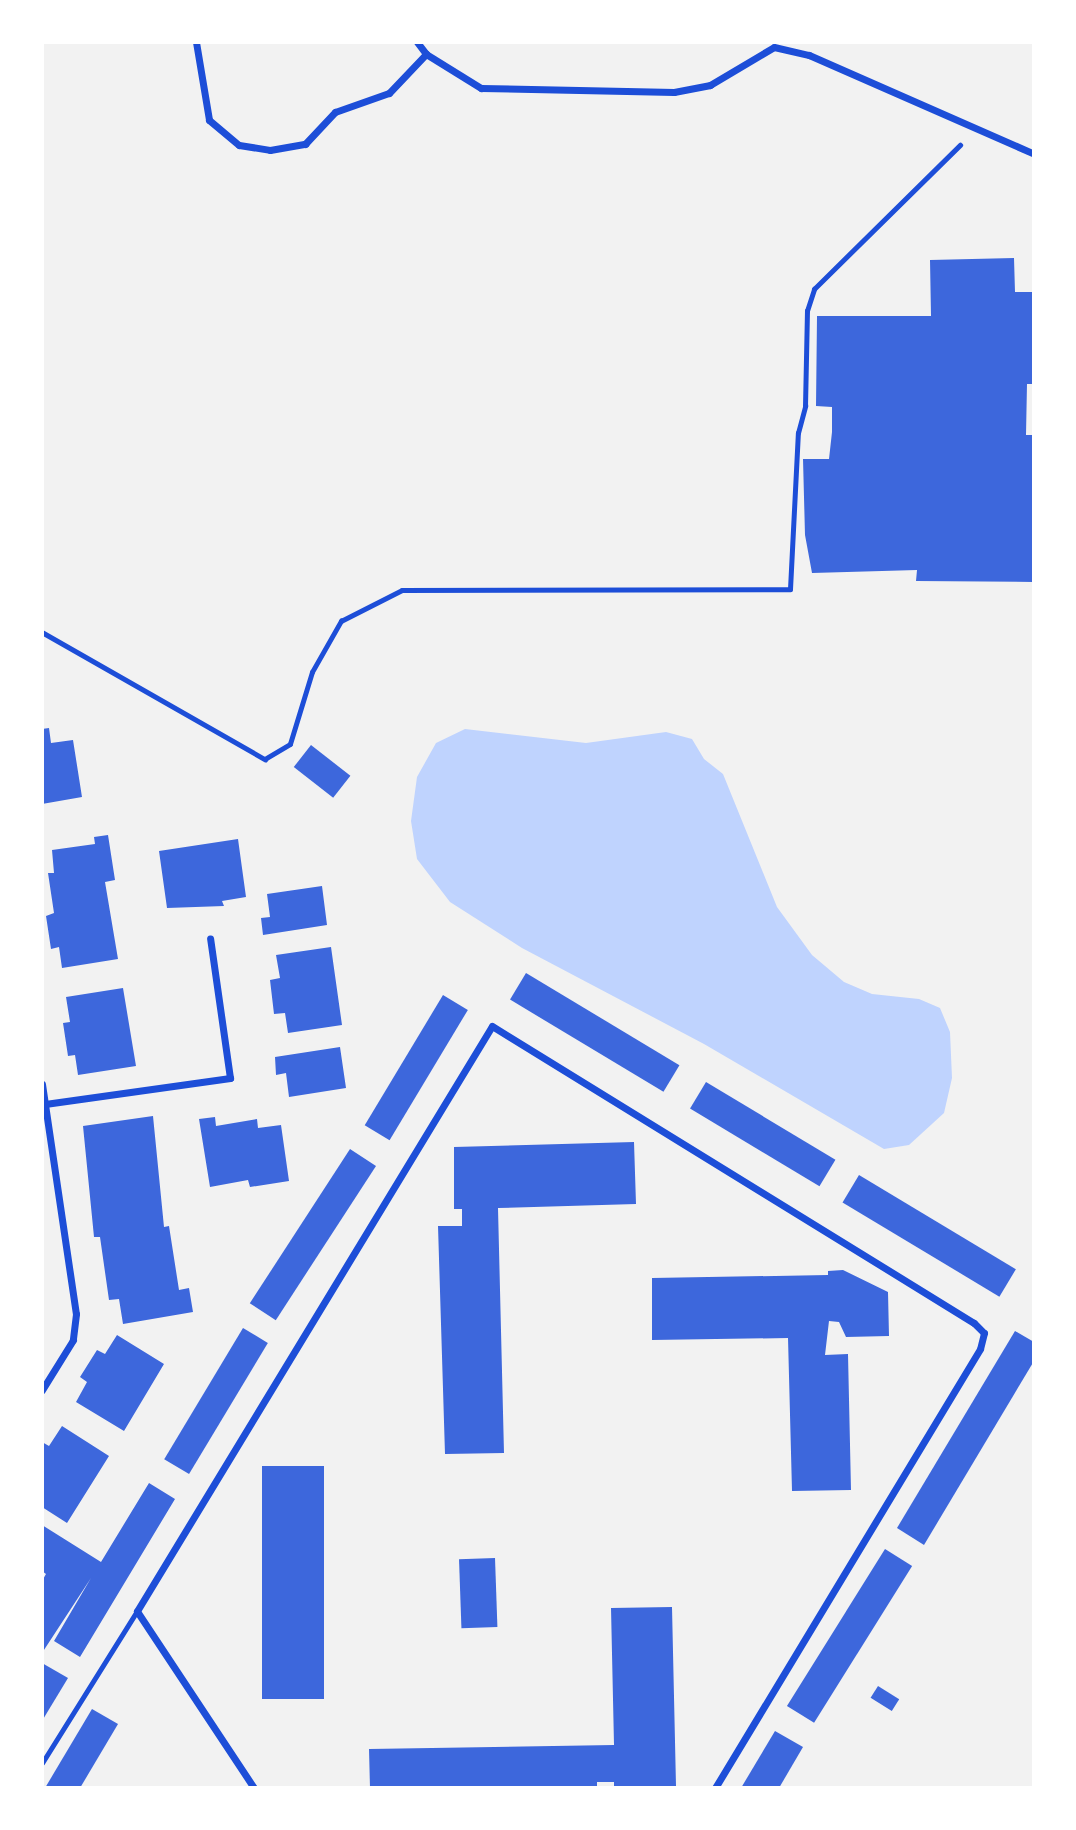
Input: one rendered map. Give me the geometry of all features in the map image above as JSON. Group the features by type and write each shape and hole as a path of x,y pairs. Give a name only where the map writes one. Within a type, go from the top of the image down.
{"street":[{"path":"196,42 209,120 239,145 270,150 305,144 335,112 389,93 426,54"},
{"path":"416,42 426,54 481,88 674,92 710,85 774,47 809,55 1034,153"},
{"path":"45,1104 230,1078 210,939"},
{"path":"254,1788 137,1611 492,1026 962,1315 984,1333 980,1349 715,1788"},
{"path":"42,1084 76,1314 73,1340 42,1390"}],"lane":[{"path":"42,1763 137,1611"}],"path":[{"path":"42,632 265,759 290,744 312,672 341,621 402,590 790,589 798,433 805,406 807,311 814,289 978,128"}],"water":[{"path":"465,729 586,743 666,732 692,739 704,759 723,774 777,907 812,955 844,982 872,994 919,999 940,1008 950,1032 952,1078 944,1113 909,1145 884,1149 704,1044 522,948 450,902 417,859 411,821 417,777 436,743"}],"building":[{"path":"1014,258 1015,292 1034,292 1034,384 1027,384 1026,435 1034,435 1034,582 916,581 917,570 812,573 805,535 803,459 829,459 832,432 832,407 816,406 817,316 931,316 930,260"},
{"path":"49,728 51,743 73,740 82,797 42,804 42,729"},
{"path":"311,745 350,776 333,798 294,767"},
{"path":"108,835 115,880 105,882 118,959 62,968 59,947 51,949 46,916 54,913 48,873 54,873 52,850 95,844 94,837"},
{"path":"238,839 246,897 222,901 224,906 167,908 159,851"},
{"path":"322,886 327,925 263,935 261,918 270,917 267,894"},
{"path":"331,947 342,1025 288,1033 285,1013 274,1014 270,980 280,978 276,955"},
{"path":"526,973 679,1065 663,1092 510,1000"},
{"path":"123,988 136,1066 78,1075 75,1055 68,1056 63,1023 70,1022 66,997"},
{"path":"443,995 468,1010 390,1140 365,1125"},
{"path":"340,1047 346,1088 289,1097 286,1073 276,1075 275,1057"},
{"path":"706,1082 835,1160 819,1186 690,1109"},
{"path":"153,1116 164,1227 169,1226 179,1290 189,1288 193,1312 123,1324 119,1299 109,1300 100,1237 94,1237 83,1126"},
{"path":"215,1117 216,1126 257,1119 258,1128 281,1125 289,1181 250,1187 248,1180 210,1187 199,1119"},
{"path":"634,1142 636,1204 498,1208 504,1453 445,1454 438,1226 462,1226 462,1209 454,1209 454,1147"},
{"path":"350,1149 376,1166 276,1320 250,1303"},
{"path":"859,1175 1016,1269 999,1297 843,1202"},
{"path":"843,1270 888,1292 889,1336 846,1337 839,1322 829,1321 825,1355 848,1354 851,1490 792,1491 788,1338 652,1340 652,1278 828,1275 828,1271"},
{"path":"243,1328 268,1343 189,1474 164,1459"},
{"path":"1015,1331 1034,1342 1034,1361 924,1545 897,1528"},
{"path":"117,1335 164,1364 124,1431 76,1402 87,1382 80,1377 97,1350 105,1354"},
{"path":"62,1426 109,1456 67,1523 42,1507 42,1442 49,1446"},
{"path":"262,1466 324,1466 324,1699 262,1699"},
{"path":"149,1483 175,1499 80,1657 54,1641 91,1578 42,1653 42,1581 46,1574 42,1571 42,1525 101,1562"},
{"path":"885,1549 912,1566 814,1723 787,1706"},
{"path":"495,1558 497,1627 461,1628 459,1559"},
{"path":"672,1607 676,1786 614,1788 614,1782 597,1782 597,1788 370,1788 369,1749 614,1745 611,1608"},
{"path":"42,1663 68,1678 42,1721"},
{"path":"878,1686 899,1699 892,1711 871,1698"},
{"path":"92,1709 118,1724 80,1788 45,1788"},
{"path":"775,1731 803,1747 779,1788 741,1788"}]}
